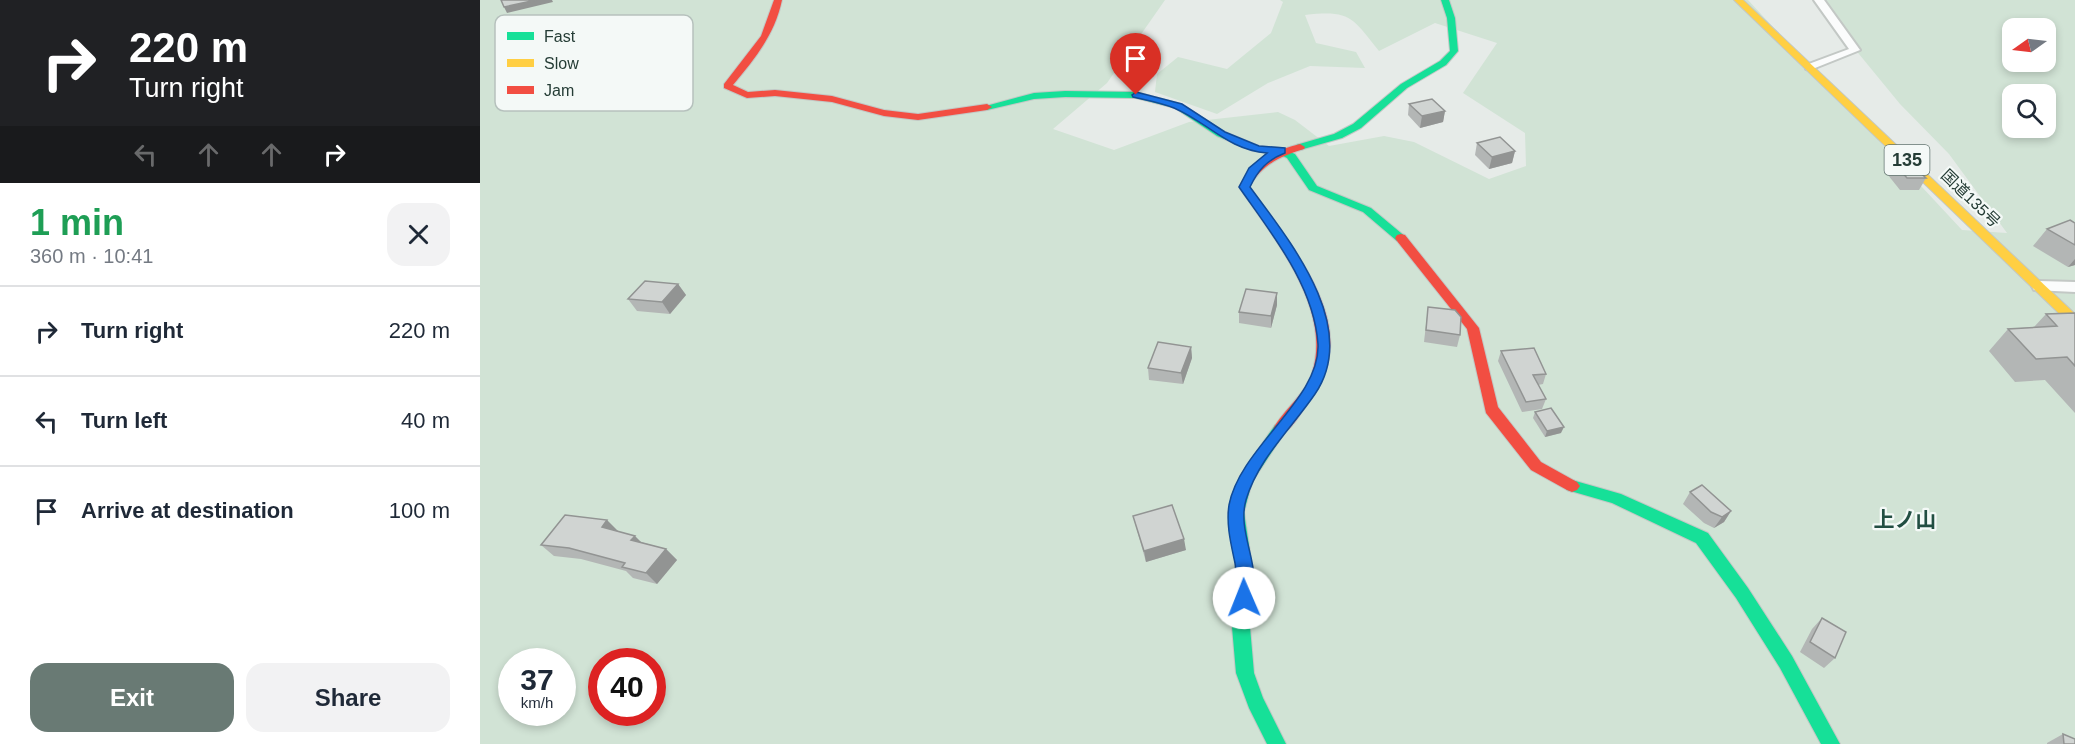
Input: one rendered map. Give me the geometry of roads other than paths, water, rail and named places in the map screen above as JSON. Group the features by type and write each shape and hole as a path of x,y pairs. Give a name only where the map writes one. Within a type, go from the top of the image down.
{"main road":[{"path":"778,0 778,12 761,45 727,86 747,95 774,93 832,99 884,113 918,117 969,112 1034,96 1136,95 1178,106 1221,134 1257,149 1281,151 1291,156 1313,188 1367,210 1396,232 1422,263 1473,328 1491,409 1536,466 1578,490 1616,498 1702,538 1742,593 1779,652 1831,744"},
{"path":"1277,744 1252,696 1243,658 1241,630 1246,582 1236,525 1237,503 1248,472 1311,389 1321,365 1325,346 1322,322 1301,271 1282,239 1244,187 1252,171 1269,156 1338,136 1372,116 1404,86 1443,63 1454,51 1451,18 1445,0"},
{"name":"国道135号","path":"1738,0 2075,321"}],"street":[{"path":"1810,67 1856,50 1819,0"},
{"path":"2039,286 2075,286"}],"district":[{"name":"上ノ山","path":"1905,520"}]}
